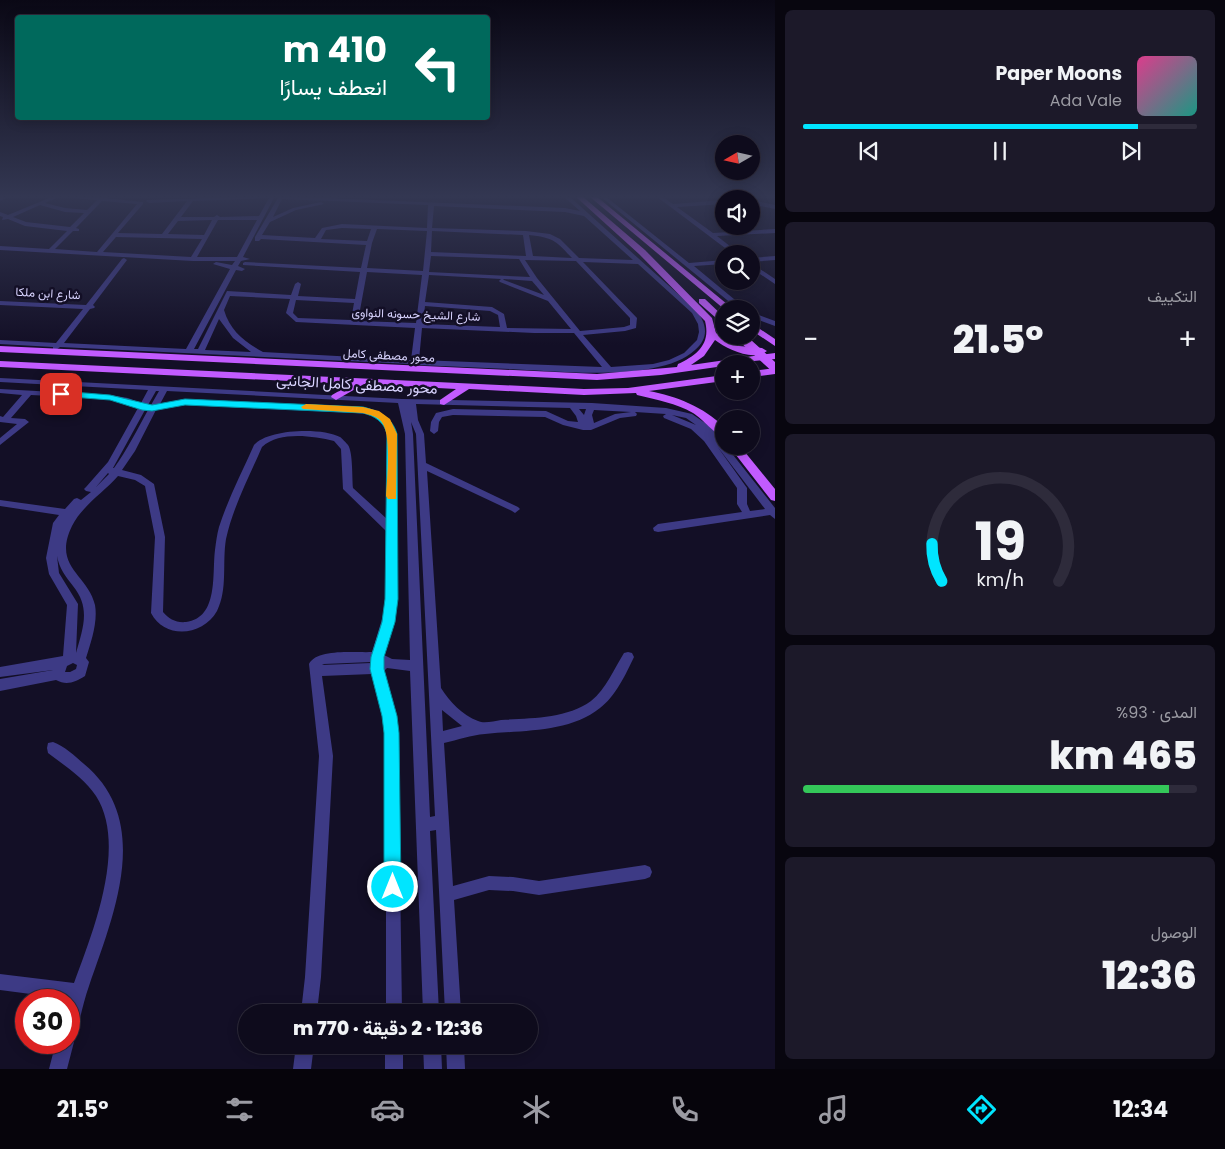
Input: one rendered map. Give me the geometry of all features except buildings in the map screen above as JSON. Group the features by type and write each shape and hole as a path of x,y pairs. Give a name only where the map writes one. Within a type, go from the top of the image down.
{"main road":[{"path":"635,246 680,281 715,314"},
{"path":"652,246 718,300"},
{"path":"642,252 702,312 711,325 712,334 708,346 698,357 683,365 661,372"},
{"path":"670,261 715,303"},
{"path":"760,326 775,332"},
{"path":"760,332 775,343"},
{"path":"712,334 726,343 748,352 775,348"},
{"path":"760,344 775,356"},
{"path":"750,345 775,369"},
{"name":"محور مصطفى كامل","path":"0,349 60,348 165,357 414,366 597,377 661,372 775,356"},
{"path":"130,370 139,361 138,358 131,355"},
{"path":"161,371 157,364 165,357"},
{"name":"محور مصطفى كامل","path":"0,364 584,392 628,390 715,379"},
{"path":"760,372 775,369"},
{"path":"336,397 363,381"},
{"path":"444,402 467,386"},
{"path":"628,390 661,396 682,404 710,419 715,424"},
{"path":"741,455 775,497"}],"street":[{"path":"53,252 59,246"},
{"path":"100,254 108,246"},
{"path":"193,259 201,246"},
{"path":"200,352 251,246"},
{"path":"189,351 253,246"},
{"path":"354,322 369,246"},
{"path":"414,366 428,246"},
{"path":"528,246 530,259"},
{"name":"شارع الشيخ حسونه النواوى","path":"298,284 290,313 296,320 577,332 625,330 633,326 635,321 564,246"},
{"path":"621,246 639,262"},
{"path":"664,246 732,300"},
{"path":"0,248 128,260 242,264"},
{"path":"0,252 88,256 100,254 193,259 242,264 534,279"},
{"path":"428,254 639,262"},
{"path":"522,258 534,279 551,301 608,369"},
{"path":"760,259 775,258"},
{"path":"60,348 128,260"},
{"name":"محور مصطفى كامل الجانبى","path":"0,342 60,348 189,351 414,366 608,369 675,362 692,351 703,334 699,318 690,306 639,262"},
{"path":"688,265 715,263"},
{"path":"760,271 775,282"},
{"path":"490,276 551,301"},
{"path":"228,294 358,301"},
{"name":"شارع ابن ملكا","path":"0,302 90,309"},
{"path":"422,304 492,309 500,314 504,329"},
{"name":"شارع ابن ملكا","path":"0,308 90,309"},
{"path":"220,310 225,323 233,335 263,355"},
{"path":"760,318 775,324"},
{"name":"محور مصطفى كامل الجانبى","path":"0,380 407,401 592,406 673,412 696,420 708,429 774,513"},
{"path":"71,660 73,604 54,574 51,558 55,530 70,512 112,470 147,408 154,387"},
{"path":"147,408 165,388"},
{"path":"0,391 110,397 147,408 192,402 355,410 376,413 387,421 391,430 391,610 377,663 390,716 392,733 394,1004"},
{"path":"3,419 29,392"},
{"path":"407,401 408,422 422,465 448,895 453,1004"},
{"path":"572,406 587,427"},
{"path":"587,427 588,413 592,406"},
{"path":"434,430 435,422 439,415 453,412 546,414 566,423 587,427 618,416 630,414 666,416 694,427 706,439 742,488 742,504 748,515"},
{"path":"0,442 25,422 3,419"},
{"path":"112,470 138,476 149,484 160,537 157,613 161,620 170,626 180,628 200,623 214,604 223,533 258,445 266,439 278,436 312,435 338,440 345,448 348,489 392,530"},
{"path":"415,442 411,510 430,1004"},
{"path":"422,465 516,509"},
{"path":"0,503 70,512"},
{"path":"411,510 425,510"},
{"path":"58,674 59,668 71,660 90,610 89,602 65,567 61,552 62,536 70,512"},
{"path":"658,528 774,513"},
{"path":"438,738 480,728 564,718 588,710 604,696 628,657"},
{"path":"0,672 71,660 83,667 76,676 65,679 58,674 0,685"},
{"path":"310,1004 326,756 316,670 377,663 416,666"},
{"path":"436,692 446,708 468,724 480,728"},
{"path":"53,748 90,779 106,801 114,829 116,854 107,913 80,989"},
{"path":"422,824 443,824"},
{"path":"448,895 489,883 539,888 645,872"},
{"path":"0,982 55,989"},
{"path":"58,1069 62,1054"},
{"path":"302,1069 304,1054"},
{"path":"394,1054 394,1069"},
{"path":"432,1054 433,1069"},
{"path":"455,1054 456,1069"}],"slow traffic":[{"path":"306,407 363,410 376,413 387,421 392,434 392,496"}],"route":[{"path":"61,394 110,397 132,402 142,407 152,408 185,402 363,410 376,413 387,421 392,434 391,610 377,657 377,669 390,716 392,733 393,887"}]}
